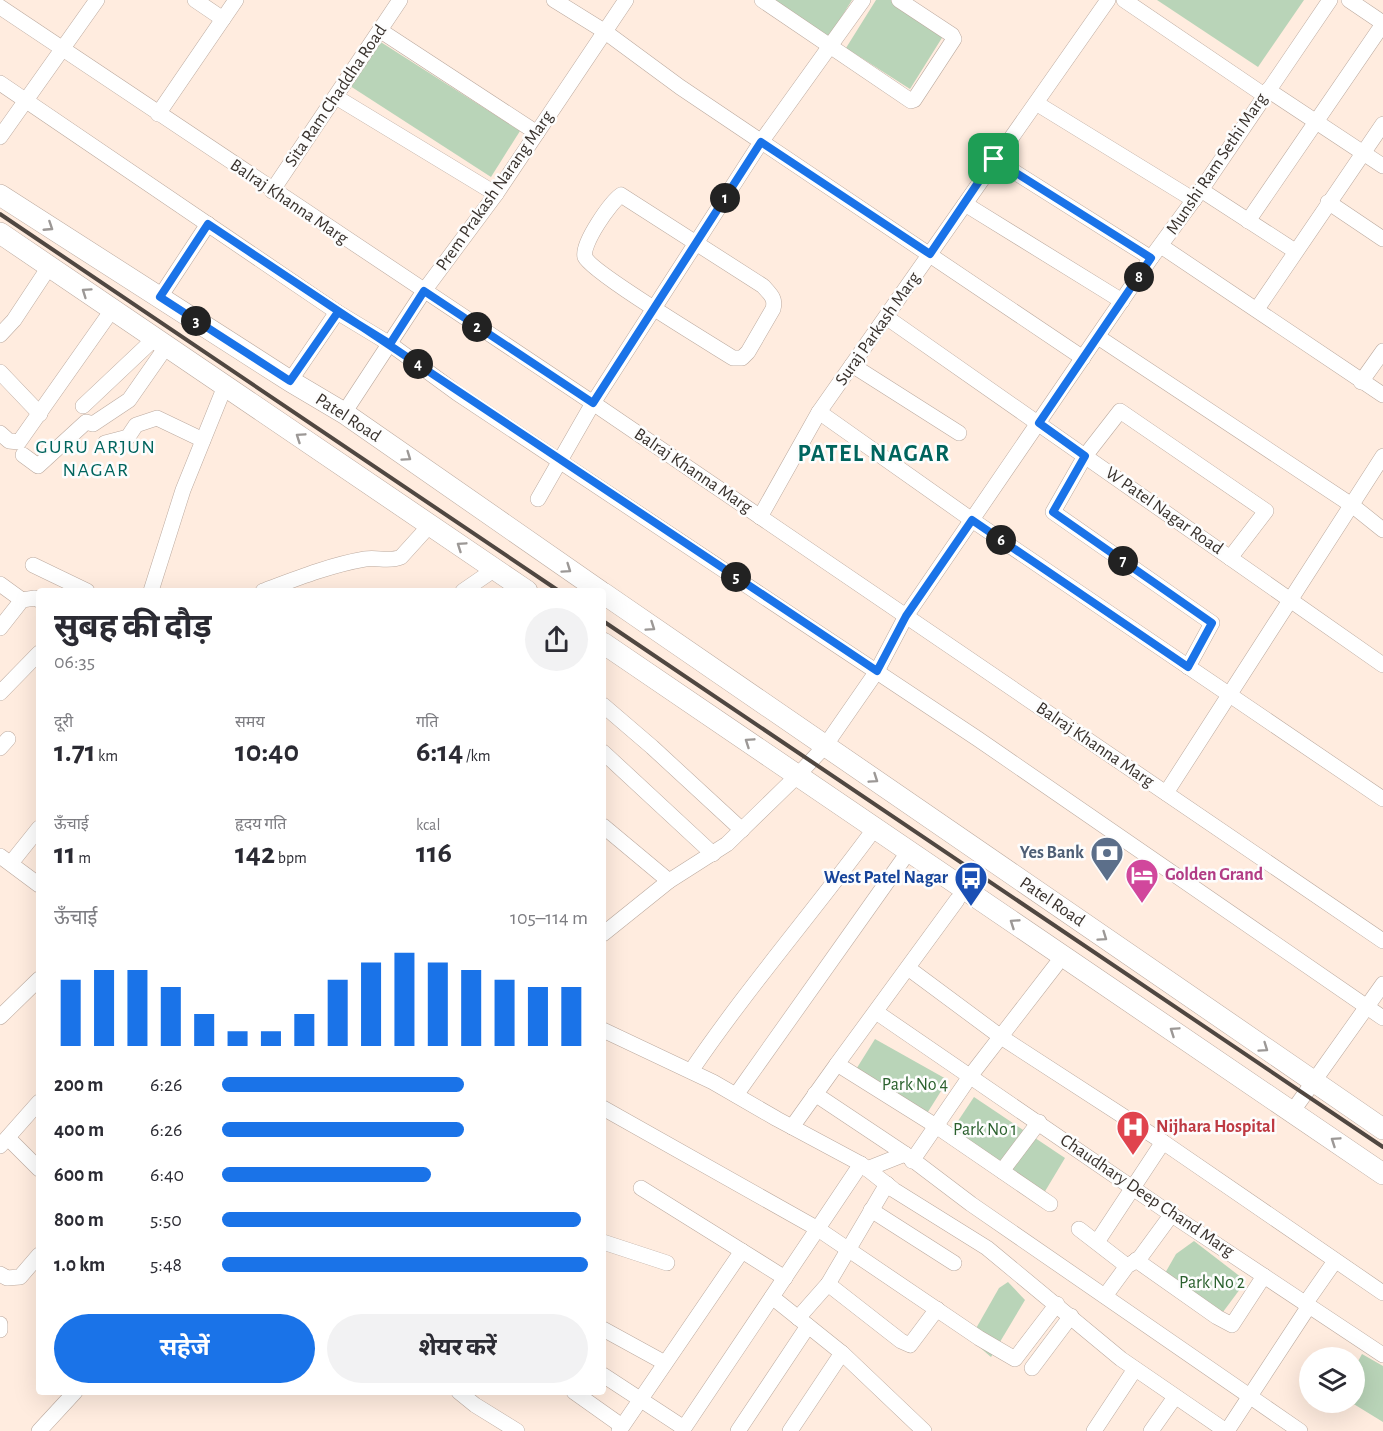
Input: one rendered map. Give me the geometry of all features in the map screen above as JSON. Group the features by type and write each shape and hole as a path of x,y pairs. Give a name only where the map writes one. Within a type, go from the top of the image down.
{"main road":[{"name":"Patel Road","path":"0,195 290,381 344,413 595,588"},
{"path":"0,233 523,588"},
{"name":"Patel Road","path":"606,595 1383,1129"},
{"path":"606,645 1383,1174"}],"street":[{"path":"0,137 97,0"},
{"path":"195,0 223,19"},
{"path":"158,114 236,0"},
{"name":"Sita Ram Chaddha Road","path":"272,191 400,0"},
{"path":"554,0 604,31 680,87 1083,358"},
{"name":"Prem Prakash Narang Marg","path":"344,413 424,291 496,194 626,0"},
{"path":"762,0 831,45 907,100 915,100 954,39 952,35 899,0"},
{"path":"538,499 593,403 761,142 863,0"},
{"name":"Suraj Parkash Marg","path":"760,517 819,412 994,159 1108,0"},
{"path":"1124,0 1383,166"},
{"name":"Munshi Ram Sethi Marg","path":"606,932 669,881 713,854 741,830 825,746 877,671 906,616 1122,301 1198,195 1330,0"},
{"path":"1248,221 1383,24 1349,0"},
{"name":"Balraj Khanna Marg","path":"0,7 272,191 593,403 1383,941"},
{"path":"381,31 537,133"},
{"path":"0,83 338,312 390,344 458,393 877,671 1383,1018"},
{"path":"336,97 496,194"},
{"path":"1036,103 1248,221 1295,251"},
{"path":"1257,309 1328,201 1383,124"},
{"path":"994,159 1257,309 1383,395"},
{"path":"621,195 696,243 763,286 775,302 748,352 741,358 733,358 596,269 586,260 585,251 589,239 621,195"},
{"path":"1328,201 1383,238"},
{"path":"965,204 1122,301"},
{"path":"160,297 208,224"},
{"path":"0,335 14,320 49,267"},
{"path":"0,433 9,441 19,442 112,310"},
{"path":"290,381 338,312"},
{"name":"W Patel Nagar Road","path":"886,317 1383,664"},
{"path":"1098,337 1353,506 1383,530"},
{"path":"83,406 160,343"},
{"path":"23,454 38,466 86,422 93,423 129,399 160,343"},
{"path":"1361,382 1383,351"},
{"path":"852,365 959,433"},
{"path":"0,372 40,414"},
{"path":"152,588 183,490 225,386"},
{"path":"1188,667 1212,623 1053,512 1085,456 1119,411 1266,511 1230,558"},
{"path":"819,412 972,520 1383,799"},
{"path":"105,443 128,437 136,425 157,418 202,440"},
{"path":"1166,793 1289,600 1353,506 1383,456"},
{"path":"271,588 364,559 395,560 401,557 429,525"},
{"path":"33,565 81,588"},
{"path":"467,588 495,569"},
{"path":"0,585 22,600 36,598"},
{"path":"0,628 22,600"},
{"path":"0,693 36,656"},
{"path":"606,708 741,830"},
{"path":"606,755 713,854"},
{"path":"606,828 669,881"},
{"path":"691,1071 726,1020 827,894 875,828"},
{"path":"36,831 5,860 36,883"},
{"path":"735,1095 909,851"},
{"path":"792,1127 957,900"},
{"path":"606,1376 683,1430 818,1229 864,1166 909,1158 936,1126 971,1075 1056,965"},
{"path":"908,968 1001,1037 1163,1142 1335,1260 1381,1286"},
{"path":"0,1017 36,983"},
{"path":"1292,1112 1383,984"},
{"name":"Chaudhary Deep Chand Marg","path":"876,1012 1383,1355"},
{"path":"606,1031 691,1071 864,1166 887,1184 987,1248 1135,1369 1226,1431 1250,1397 1335,1260"},
{"path":"837,1064 936,1126 1050,1204"},
{"path":"815,1094 1300,1431"},
{"path":"36,1105 4,1142 36,1166"},
{"path":"606,1110 818,1229 1015,1359 1057,1304"},
{"path":"1002,1171 1039,1122"},
{"path":"1097,1242 1163,1142"},
{"path":"738,1431 887,1184"},
{"path":"641,1188 785,1278"},
{"path":"871,1210 954,1263"},
{"path":"1105,1296 1172,1214"},
{"path":"1079,1229 1232,1325 1264,1276"},
{"path":"606,1243 667,1263"},
{"path":"578,1395 621,1428 742,1251"},
{"path":"0,1274 7,1278 20,1277 36,1258"},
{"path":"828,1284 910,1345 937,1309"},
{"path":"772,1298 842,1353 924,1431"},
{"path":"1032,1368 1071,1316"},
{"path":"0,1324 0,1330"},
{"path":"606,1331 665,1363"},
{"path":"798,1428 842,1353"},
{"path":"1094,1431 1135,1369"},
{"path":"39,1431 72,1395"},
{"path":"463,1395 517,1431"},
{"path":"1151,1431 1175,1397"},
{"path":"1197,1431 1207,1418"}],"green space":[{"path":"770,0 852,0 829,37"},
{"path":"876,0 892,0 945,33 910,89 846,48"},
{"path":"1157,0 1304,0 1258,67"},
{"path":"376,39 520,131 491,177 347,84"},
{"name":"Park No 4","path":"875,1039 948,1080 926,1115 855,1071"},
{"name":"Park No 1","path":"974,1097 1065,1158 1044,1193 950,1133"},
{"name":"Park No 2","path":"1194,1241 1246,1281 1220,1316 1164,1275 1176,1254"},
{"path":"1008,1282 1025,1300 991,1357 970,1339 999,1288"},
{"path":"1365,1356 1383,1366 1383,1422 1365,1411"}],"railway":[{"path":"0,214 555,588"},
{"path":"606,623 1383,1147"}],"place":[{"name":"Yes Bank","path":"1107,882"},
{"name":"Golden Grand","path":"1142,904"},
{"name":"West Patel Nagar","path":"971,907"},
{"name":"Nijhara Hospital","path":"1133,1156"}],"district":[{"name":"PATEL NAGAR","path":"874,454"},
{"name":"GURU ARJUN NAGAR","path":"96,458"}],"route":[{"path":"994,159 930,254 761,142 593,403 424,291 390,344 338,312 290,381 160,297 208,224 338,312 390,344 458,393 877,671 906,616 972,520 1188,667 1212,623 1053,512 1085,456 1039,423 1151,258 994,159"}]}
